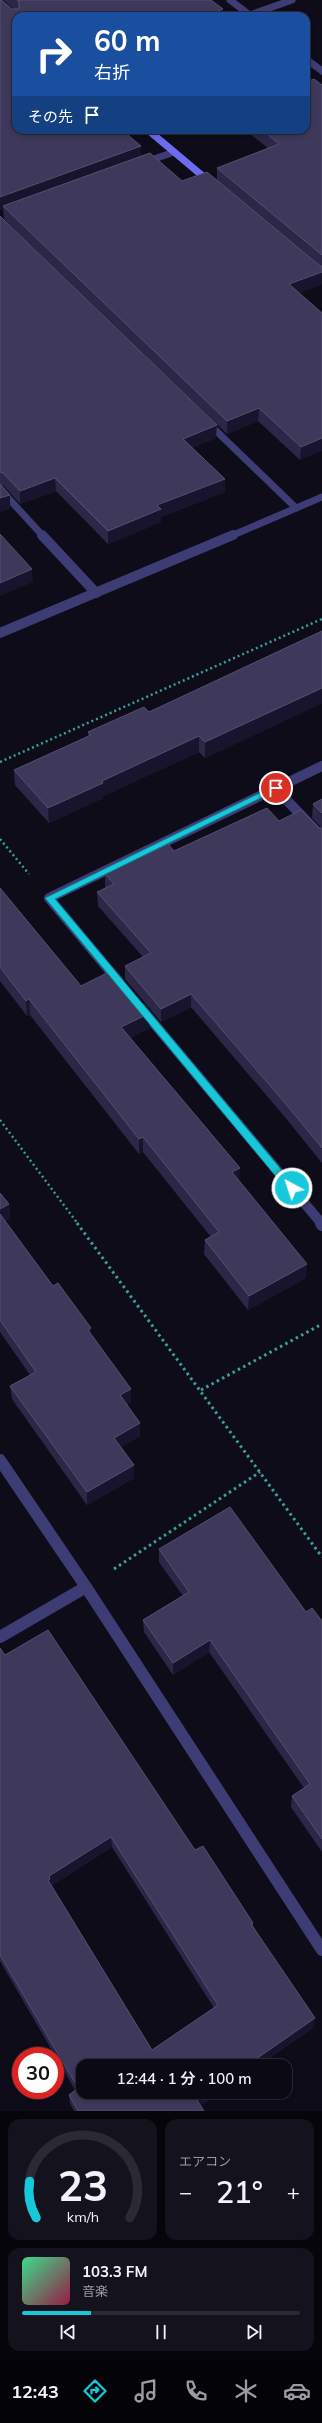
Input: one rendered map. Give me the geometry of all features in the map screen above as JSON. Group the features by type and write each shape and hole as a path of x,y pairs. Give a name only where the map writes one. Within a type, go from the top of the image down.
{"street":[{"path":"230,0 246,12"},
{"path":"261,12 292,0"},
{"path":"310,62 322,71"},
{"path":"153,134 219,190"},
{"path":"138,165 174,152"},
{"path":"199,415 296,508"},
{"path":"0,489 96,594"},
{"path":"0,633 96,594 322,497"},
{"path":"125,989 49,898 322,766"},
{"path":"276,788 322,837"},
{"path":"135,1001 322,1225"},
{"path":"0,1460 86,1586 322,1950"},
{"path":"0,1637 86,1586"}],"path":[{"path":"0,762 322,619"},
{"path":"0,839 49,898"},
{"path":"0,1120 201,1390 322,1557"},
{"path":"201,1390 322,1324"},
{"path":"86,1586 260,1472"}],"building":[{"path":"0,0 12,9 19,9 19,2 17,0 211,0 223,9 218,11 219,12 12,12 12,134 127,134 141,146 0,197"},
{"path":"314,79 322,85 322,255 217,168 279,144 267,134 310,134 310,81"},
{"path":"150,153 182,181 207,172 320,266 322,266 322,272 289,284 322,313 322,438 301,447 259,408 227,421 3,206"},
{"path":"0,216 217,425 183,439 225,479 157,505 161,509 108,531 55,478 20,491 3,473 0,472"},
{"path":"0,484 10,495 0,498"},
{"path":"0,534 32,569 0,583"},
{"path":"322,631 322,688 205,742 199,736 48,808 14,770 91,735 88,732 144,707 149,712"},
{"path":"322,799 322,813 313,804"},
{"path":"267,808 279,821 301,810 319,828 322,828 322,1148 191,994 161,1009 125,966 151,953 97,892 114,884 105,874 168,844 174,851"},
{"path":"0,888 81,986 113,970 150,1013 121,1027 240,1168 232,1172 307,1264 249,1296 205,1240 219,1232 143,1137 139,1139 29,999 26,1001 0,967"},
{"path":"0,1193 9,1204 0,1209"},
{"path":"0,1214 53,1286 58,1283 91,1328 88,1330 131,1389 120,1395 140,1423 114,1438 134,1465 87,1492 10,1386 36,1372 0,1320"},
{"path":"230,1507 306,1612 312,1608 322,1621 322,1839 292,1796 310,1784 210,1640 173,1663 143,1620 189,1592 159,1549"},
{"path":"48,1630 195,1850 203,1846 253,1923 251,1924 315,2018 256,2059 76,2059 76,2085 64,2064 64,2047 54,2047 0,1955 0,1648 5,1655","holes":["111,1837 218,2005 152,2050 48,1880 50,1879 49,1876"]},
{"path":"76,2090 76,2099 198,2099 197,2100 204,2111 78,2111 69,2095"}],"route":[{"path":"276,788 49,898 292,1188"}]}
